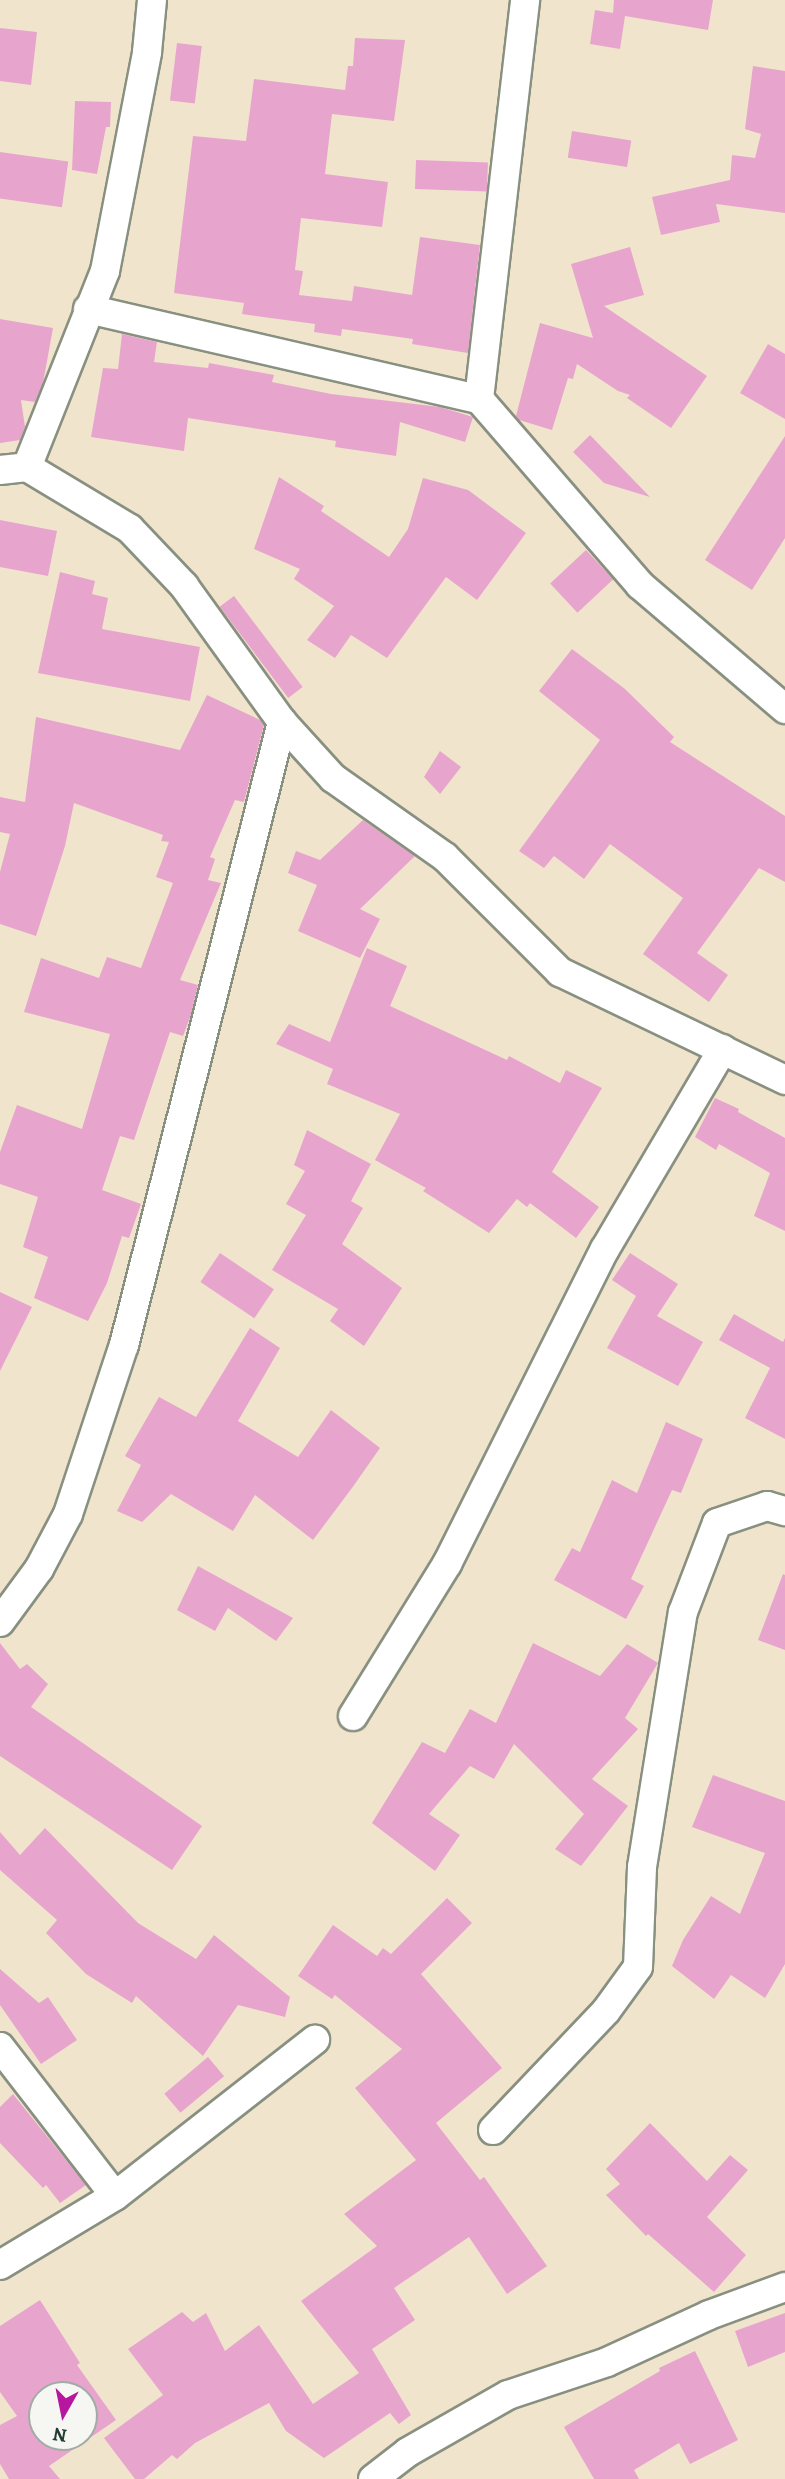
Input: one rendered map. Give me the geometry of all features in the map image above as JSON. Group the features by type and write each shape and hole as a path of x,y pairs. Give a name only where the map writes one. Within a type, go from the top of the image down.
{"street":[{"path":"152,0 147,51 105,271 13,469 130,530 184,586 282,722 332,778 445,857 560,972 785,1080"},
{"path":"479,399 525,0"},
{"path":"88,309 479,399 640,585 785,709"},
{"path":"0,1622 39,1569 68,1514 124,1345 282,722"},
{"path":"353,1716 447,1564 605,1249 723,1049"},
{"path":"494,2130 606,2011 638,1967 642,1867 683,1612 717,1523 767,1506 785,1511"},
{"path":"0,2265 115,2196 315,2040"},
{"path":"0,2047 115,2196"},
{"path":"373,2479 408,2452 508,2395 607,2362 709,2315 785,2287"}],"building":[{"path":"614,0 713,0 708,30 625,16 620,49 590,44 595,10 613,13"},
{"path":"0,28 37,32 31,85 0,81"},
{"path":"355,38 405,40 394,121 332,114 325,174 388,182 382,227 301,218 295,270 303,271 299,295 352,301 354,286 412,295 420,237 480,245 468,353 412,344 413,339 342,329 341,336 314,332 315,324 242,314 244,303 174,293 193,136 246,141 254,79 345,90 348,66 353,66"},
{"path":"177,43 202,46 195,104 170,101"},
{"path":"753,66 785,71 785,213 716,204 720,222 661,235 652,197 730,180 732,155 755,158 761,134 745,129"},
{"path":"75,101 111,102 110,127 106,127 97,174 72,170"},
{"path":"572,131 631,140 627,167 568,158"},
{"path":"0,152 68,162 62,207 0,198"},
{"path":"416,160 488,163 487,191 415,189"},
{"path":"630,247 644,295 604,306 707,376 671,428 627,398 630,395 618,391 577,364 573,379 568,378 552,430 519,420 516,416 540,323 593,338 571,264"},
{"path":"0,319 53,328 43,383 35,402 21,400 25,427 20,440 0,443"},
{"path":"122,334 157,342 154,362 208,368 209,363 274,375 272,382 331,394 440,407 473,417 465,442 400,422 396,456 335,447 336,441 188,418 184,451 91,437 103,368 118,369"},
{"path":"768,344 785,354 785,419 740,393"},
{"path":"590,435 650,497 604,483 573,452"},
{"path":"785,436 785,538 752,590 705,560"},
{"path":"279,477 324,506 321,511 389,557 408,529 423,478 468,490 526,533 477,600 446,577 387,658 351,635 335,658 307,640 334,606 294,579 300,569 254,549"},
{"path":"0,520 57,531 48,576 0,567"},
{"path":"586,550 613,579 577,613 550,583"},
{"path":"60,572 95,581 92,594 108,598 102,629 200,647 190,701 38,673"},
{"path":"234,596 303,687 288,698 220,607"},
{"path":"572,649 625,689 674,737 670,742 785,816 785,882 759,868 697,953 728,975 709,1002 643,954 683,898 610,844 584,879 554,856 544,868 519,851 600,740 539,691"},
{"path":"207,695 260,720 264,725 244,802 235,800 210,857 215,859 208,880 221,883 180,980 198,985 191,1015 183,1036 170,1032 134,1140 120,1136 102,1190 141,1204 129,1238 122,1236 107,1283 88,1321 34,1298 48,1257 23,1247 38,1197 0,1184 0,1152 17,1105 82,1129 110,1034 24,1012 41,958 99,978 107,957 141,968 173,883 156,877 169,842 161,841 163,835 74,803 65,846 36,936 0,924 0,872 10,834 0,832 0,797 25,802 36,717 180,750"},
{"path":"440,751 461,767 440,794 424,777"},
{"path":"363,820 415,856 360,909 380,919 360,958 298,931 317,885 288,873 296,851 320,860"},
{"path":"367,948 407,966 390,1006 507,1060 509,1056 560,1083 566,1070 602,1088 552,1172 599,1207 576,1238 530,1203 527,1207 517,1199 489,1233 423,1191 426,1188 375,1160 400,1114 327,1084 333,1069 276,1044 289,1024 330,1042"},
{"path":"715,1098 739,1109 738,1112 785,1138 785,1231 754,1216 770,1173 719,1144 716,1150 695,1137"},
{"path":"307,1130 371,1164 351,1201 363,1208 342,1244 402,1288 364,1346 330,1321 338,1309 272,1270 306,1215 286,1204 305,1171 294,1165"},
{"path":"220,1253 274,1289 254,1318 200,1282"},
{"path":"630,1253 678,1284 657,1316 703,1342 678,1386 607,1348 636,1296 612,1280"},
{"path":"0,1292 32,1307 0,1371"},
{"path":"734,1314 783,1342 785,1338 785,1439 745,1418 770,1368 719,1340"},
{"path":"250,1328 280,1348 238,1421 298,1457 331,1410 380,1448 352,1488 313,1540 255,1495 233,1531 171,1494 142,1522 117,1511 141,1465 125,1456 159,1397 196,1417"},
{"path":"666,1422 703,1439 681,1493 672,1490 631,1579 644,1586 626,1619 554,1580 572,1548 580,1552 612,1480 637,1493"},
{"path":"198,1566 293,1618 276,1641 228,1608 215,1631 177,1610"},
{"path":"783,1574 785,1575 785,1650 758,1640"},
{"path":"0,1643 20,1669 27,1664 48,1684 31,1707 202,1826 172,1870 0,1756"},
{"path":"533,1643 600,1676 627,1644 658,1663 625,1718 638,1729 592,1779 628,1806 581,1866 555,1849 584,1814 514,1744 494,1779 470,1766 429,1814 460,1835 435,1871 372,1823 422,1742 445,1753 470,1709 496,1723"},
{"path":"713,1775 785,1801 785,1964 765,1998 731,1975 714,1999 672,1966 683,1940 711,1896 740,1914 765,1853 692,1827"},
{"path":"45,1828 138,1923 196,1959 214,1935 290,1997 285,2017 238,2005 203,2056 136,1996 132,2003 86,1974 46,1933 57,1920 0,1870 0,1832 20,1855"},
{"path":"447,1898 472,1923 421,1974 502,2068 436,2123 480,2180 484,2177 547,2266 507,2294 469,2237 394,2288 415,2320 372,2349 411,2415 399,2424 390,2413 324,2458 286,2431 269,2403 195,2443 177,2459 172,2455 144,2479 135,2479 104,2438 163,2395 128,2349 182,2312 193,2322 206,2313 225,2351 259,2325 313,2404 359,2373 301,2301 377,2246 344,2214 416,2160 355,2088 402,2049 335,1995 332,1999 298,1976 333,1925 377,1956 383,1948 391,1954"},
{"path":"0,1969 39,2003 48,1997 77,2040 41,2064 0,2005"},
{"path":"208,2057 224,2076 180,2113 164,2094"},
{"path":"13,2094 86,2185 60,2203 46,2185 43,2188 0,2143 0,2107"},
{"path":"650,2123 707,2181 730,2155 748,2170 707,2217 746,2255 714,2292 648,2234 646,2236 606,2195 620,2184 606,2169"},
{"path":"40,2300 88,2381 28,2381 28,2451 71,2451 49,2466 60,2479 9,2479 0,2464 0,2425 17,2416 0,2392 0,2326"},
{"path":"785,2313 785,2352 748,2367 735,2331"},
{"path":"695,2351 738,2440 690,2464 679,2443 634,2470 639,2479 594,2479 564,2427 660,2371 659,2368"},
{"path":"98,2395 116,2420 98,2432"}]}
